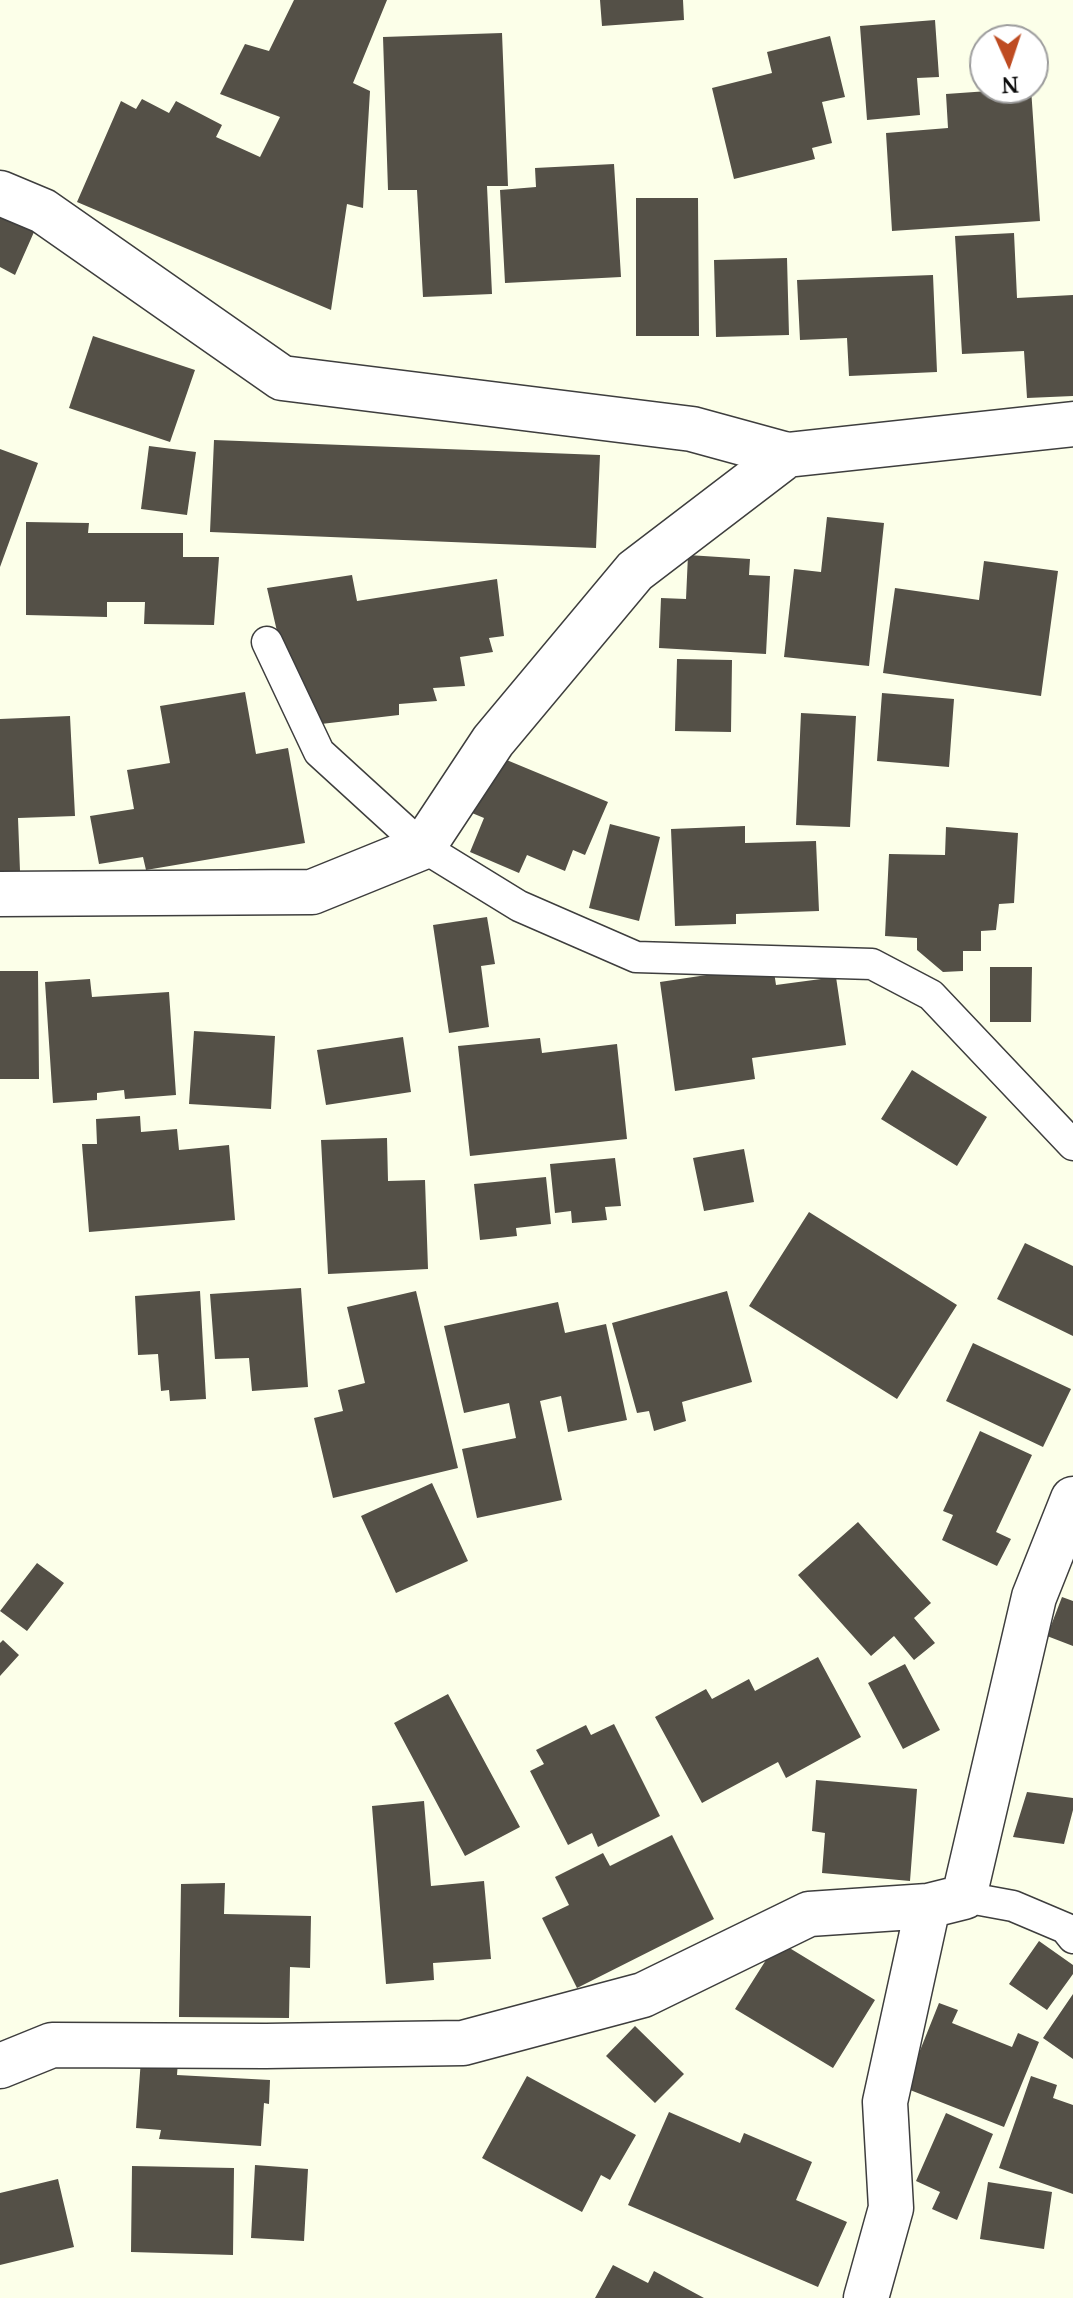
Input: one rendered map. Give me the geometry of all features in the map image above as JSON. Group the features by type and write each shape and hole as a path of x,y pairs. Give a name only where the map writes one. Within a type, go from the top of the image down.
{"street":[{"path":"0,193 43,211 282,378 692,429 787,455 1073,424"},
{"path":"0,894 312,892 423,847 493,741 635,571 787,455"},
{"path":"866,2298 891,2208 885,2102 1034,1597 1073,1499"},
{"path":"0,2066 52,2045 463,2043 643,1995 809,1914 946,1902"}],"lane":[{"path":"267,642 319,752 423,847 519,906 636,957 872,964 931,995 1073,1145"},
{"path":"946,1902 1013,1906 1065,1928 1073,1938"}],"building":[{"path":"294,0 387,0 353,83 370,91 363,208 347,204 331,310 77,202 121,101 136,109 142,99 169,113 176,101 222,125 216,137 260,157 280,117 220,94 245,44 269,51"},
{"path":"600,0 683,0 684,20 602,26"},
{"path":"935,20 939,77 917,78 920,115 867,120 860,26"},
{"path":"502,33 508,186 487,186 492,294 423,297 417,190 388,190 383,37"},
{"path":"830,36 845,97 822,102 832,143 812,148 815,159 734,179 712,88 772,73 767,52"},
{"path":"969,92 969,104 1032,104 1040,221 892,231 886,133 948,128 946,94"},
{"path":"614,164 621,277 505,283 500,190 536,187 535,168"},
{"path":"636,198 698,198 699,336 636,336"},
{"path":"0,216 34,232 15,275 0,267"},
{"path":"1014,233 1017,298 1073,295 1073,396 1027,398 1024,351 962,354 955,236"},
{"path":"787,258 789,335 716,337 714,260"},
{"path":"933,275 937,372 849,376 847,338 800,340 797,280"},
{"path":"93,336 195,370 170,442 69,408"},
{"path":"214,440 600,455 596,548 210,532"},
{"path":"149,446 196,452 187,515 141,509"},
{"path":"0,449 38,463 0,567"},
{"path":"827,517 884,523 869,666 784,657 794,569 821,572"},
{"path":"26,522 89,523 88,533 183,533 183,557 219,557 214,625 144,624 145,602 107,602 107,617 26,615"},
{"path":"688,555 750,559 749,575 770,576 766,654 659,648 661,598 686,599"},
{"path":"984,561 1058,571 1041,696 883,673 895,588 979,600"},
{"path":"352,575 357,601 497,579 504,636 489,638 493,652 460,657 465,686 433,688 437,701 399,704 399,715 321,724 282,653 267,588"},
{"path":"677,659 732,660 731,732 675,731"},
{"path":"245,692 256,754 288,748 305,843 146,870 143,857 99,864 90,816 134,809 127,770 170,763 160,706"},
{"path":"882,693 954,699 949,767 877,761"},
{"path":"801,713 856,716 850,827 796,825"},
{"path":"70,716 75,816 18,818 20,871 0,872 0,719"},
{"path":"497,756 608,802 585,855 573,850 565,871 527,855 519,873 470,852 484,818 472,813"},
{"path":"610,824 660,837 639,921 589,908"},
{"path":"745,826 745,843 816,841 819,911 736,914 736,924 675,926 671,829"},
{"path":"946,827 1018,833 1014,903 999,904 996,930 981,931 981,951 963,951 963,971 943,972 917,950 917,938 885,936 889,854 945,855"},
{"path":"487,917 495,964 481,966 489,1027 449,1033 433,925"},
{"path":"773,965 776,985 836,977 846,1045 752,1058 755,1079 675,1091 660,982"},
{"path":"990,967 1032,967 1031,1022 990,1022"},
{"path":"0,971 38,971 39,1079 0,1079"},
{"path":"90,979 92,997 169,992 176,1095 125,1099 124,1090 97,1093 97,1100 53,1103 45,982"},
{"path":"194,1031 275,1036 271,1109 189,1104"},
{"path":"403,1037 411,1092 326,1105 317,1050"},
{"path":"540,1038 542,1053 617,1044 627,1139 470,1156 458,1046"},
{"path":"912,1070 987,1117 957,1166 881,1119"},
{"path":"140,1116 141,1132 177,1129 179,1150 229,1145 235,1220 89,1232 82,1144 97,1144 96,1119"},
{"path":"387,1138 388,1181 425,1180 428,1269 328,1274 321,1140"},
{"path":"744,1149 754,1202 704,1211 693,1158"},
{"path":"615,1158 621,1206 605,1207 607,1220 572,1223 571,1211 555,1213 550,1164"},
{"path":"546,1177 551,1224 516,1228 517,1236 480,1240 474,1184"},
{"path":"809,1212 957,1305 897,1399 749,1306"},
{"path":"1025,1243 1073,1266 1073,1336 997,1299"},
{"path":"301,1288 308,1387 252,1391 249,1358 215,1359 210,1294"},
{"path":"200,1291 206,1399 170,1401 169,1390 161,1391 158,1354 138,1355 135,1296"},
{"path":"416,1291 458,1468 333,1498 314,1418 343,1411 338,1390 365,1383 347,1307"},
{"path":"727,1291 752,1382 682,1402 686,1421 654,1431 649,1411 637,1413 612,1323"},
{"path":"558,1302 565,1333 606,1324 627,1420 568,1432 561,1396 540,1401 562,1500 477,1518 462,1449 516,1438 509,1403 464,1413 444,1326"},
{"path":"973,1343 1071,1389 1043,1447 946,1401"},
{"path":"980,1431 1032,1455 996,1532 1011,1539 997,1566 942,1540 953,1515 943,1511"},
{"path":"432,1483 468,1561 396,1593 361,1516"},
{"path":"858,1522 931,1603 914,1618 935,1643 914,1660 894,1636 871,1656 798,1575"},
{"path":"37,1563 64,1583 27,1631 0,1611"},
{"path":"1062,1597 1073,1601 1073,1646 1047,1636"},
{"path":"3,1640 19,1655 0,1676 0,1643"},
{"path":"818,1657 861,1737 786,1778 778,1762 702,1803 655,1717 706,1689 712,1699 749,1679 755,1691"},
{"path":"905,1664 940,1730 903,1749 868,1683"},
{"path":"448,1694 520,1827 465,1856 394,1723"},
{"path":"614,1724 660,1816 598,1847 592,1833 568,1845 530,1771 544,1764 536,1750 586,1725 591,1735"},
{"path":"816,1780 917,1789 910,1881 822,1873 825,1833 812,1831"},
{"path":"1027,1792 1073,1798 1064,1844 1013,1837"},
{"path":"424,1801 431,1886 484,1881 491,1959 433,1963 434,1980 386,1984 372,1806"},
{"path":"672,1835 714,1919 577,1988 542,1918 569,1905 555,1877 603,1853 610,1866"},
{"path":"225,1883 224,1914 311,1916 310,1968 290,1967 289,2018 179,2017 181,1884"},
{"path":"778,1941 875,2000 833,2068 735,2009"},
{"path":"1039,1941 1073,1965 1073,1974 1047,2010 1009,1984"},
{"path":"1073,1994 1073,2059 1043,2038"},
{"path":"939,2003 958,2010 952,2023 1012,2047 1018,2033 1039,2042 1004,2127 905,2088"},
{"path":"635,2026 684,2074 655,2103 606,2056"},
{"path":"141,2059 178,2061 177,2075 270,2080 269,2104 264,2103 261,2146 159,2139 161,2130 136,2128"},
{"path":"527,2076 636,2135 610,2180 601,2175 582,2212 482,2158"},
{"path":"1031,2076 1057,2085 1053,2098 1073,2105 1073,2194 999,2168"},
{"path":"669,2112 740,2143 744,2133 812,2162 796,2200 847,2222 818,2287 628,2205"},
{"path":"946,2113 993,2134 957,2220 932,2209 940,2192 916,2181"},
{"path":"255,2165 308,2169 304,2241 251,2238"},
{"path":"132,2166 234,2168 233,2255 131,2252"},
{"path":"58,2179 74,2247 0,2265 0,2193"},
{"path":"988,2182 1052,2192 1044,2249 980,2239"},
{"path":"613,2265 648,2283 654,2271 704,2298 595,2298"}]}
